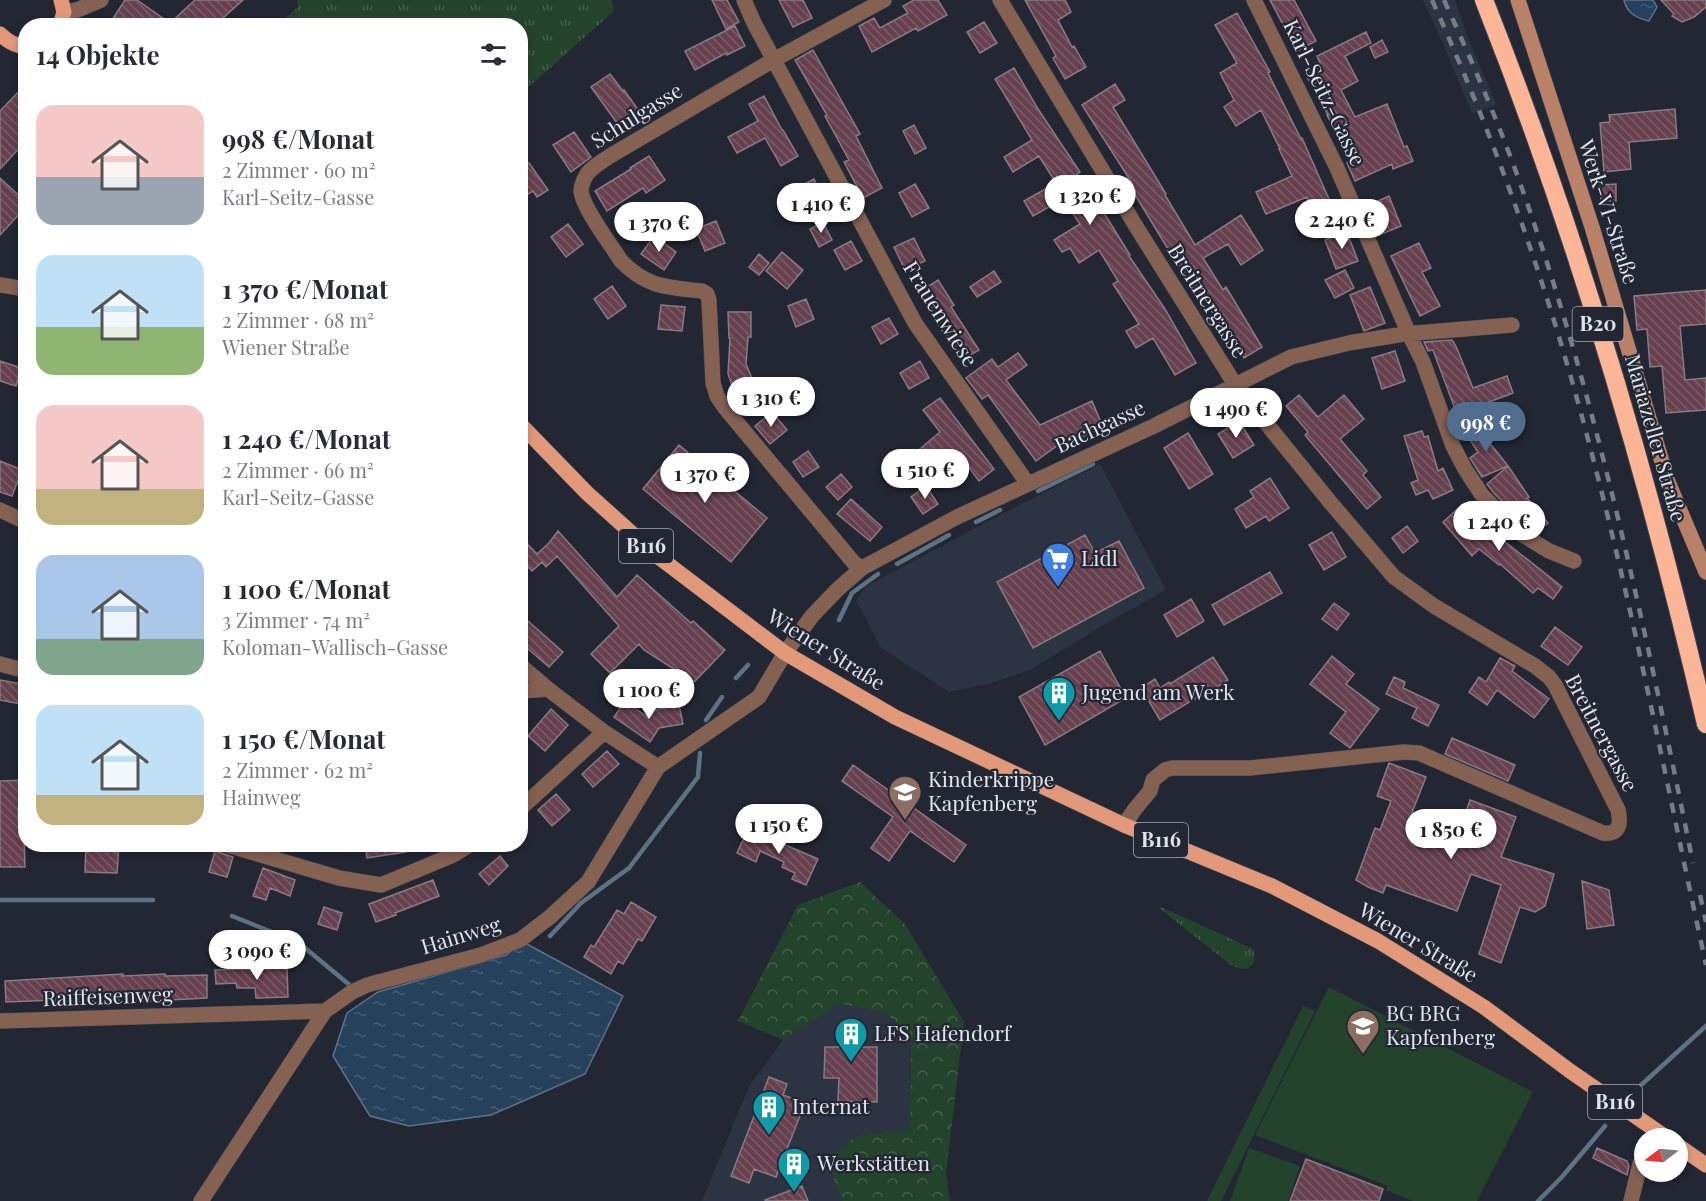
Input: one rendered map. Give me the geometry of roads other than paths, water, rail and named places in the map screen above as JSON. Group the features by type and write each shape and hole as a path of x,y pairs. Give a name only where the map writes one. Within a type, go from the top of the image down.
{"highway":[{"name":"Mariazeller Straße","path":"1484,0 1558,201 1606,351 1650,501 1706,724"}],"main road":[{"name":"Werk-VI-Straße","path":"1518,0 1592,227 1668,482 1706,572"},
{"path":"2,40 18,45"},
{"name":"Wiener Straße","path":"528,432 587,493 656,555 784,653 895,717 1124,825 1272,886 1378,940 1484,1007 1649,1128"},
{"path":"1688,1153 1706,1165"}],"street":[{"path":"62,12 84,8 101,0"},
{"name":"Frauenwiese","path":"744,0 754,23 915,323 1028,484"},
{"name":"Schulgasse","path":"862,568 855,563 717,396 713,383 707,294 702,291 655,285 627,266 621,261 586,206 581,192 582,184 590,170 610,156 775,59 884,0"},
{"name":"Breitnergasse","path":"1000,0 1137,228 1236,386 1322,493 1394,577 1434,606 1549,677 1618,810 1620,819 1618,828 1613,832 1603,833 1419,753 1404,752 1250,768 1172,768 1165,770 1153,780 1149,791 1124,825"},
{"name":"Karl-Seitz-Gasse","path":"1254,0 1337,168 1423,362 1453,446 1466,469 1482,495 1518,532 1549,551 1574,561"},
{"path":"0,285 18,288"},
{"name":"Bachgasse","path":"784,653 812,616 862,568 957,517 1154,426 1291,357 1349,343 1409,334 1512,325"},
{"path":"0,510 18,518"},
{"name":"Hainweg","path":"201,1201 325,1011 352,992 367,985 481,955 520,940 550,917 588,882 658,767 759,697 784,653"},
{"path":"0,664 18,669"},
{"path":"528,672 604,732 658,767"},
{"path":"528,690 548,689"},
{"path":"528,802 604,732"},
{"path":"251,852 339,878 381,885 458,852"},
{"name":"Raiffeisenweg","path":"0,1021 325,1011"},
{"path":"1631,1201 1636,1182"}],"water":[{"path":"1624,0 1653,0 1657,7 1649,21 1633,14 1627,8"},
{"path":"523,942 623,996 585,1074 491,1115 409,1126 370,1116 333,1056 347,1013 378,992 506,955"}],"waterway":[{"path":"1038,491 1093,464"},
{"path":"976,522 1000,510"},
{"path":"897,564 949,535"},
{"path":"839,620 852,593 878,574"},
{"path":"736,678 748,665"},
{"path":"706,720 722,697"},
{"path":"550,936 581,903 629,868 698,777 700,753"},
{"path":"0,900 153,900"},
{"path":"232,916 299,943 352,987"},
{"path":"1640,1086 1706,1026"},
{"path":"1538,1201 1561,1178 1605,1126"}],"railway":[{"path":"1432,0 1472,92 1508,185 1541,279 1570,374 1609,521 1706,965"},
{"path":"1444,0 1511,157 1573,348 1618,518 1693,863"},
{"path":"1700,895 1706,922"}],"place":[{"name":"Lidl","path":"1058,588"},
{"name":"Jugend am Werk","path":"1059,722"},
{"name":"Kinderkrippe Kapfenberg","path":"905,821"},
{"name":"BG BRG Kapfenberg","path":"1363,1055"},
{"name":"LFS Hafendorf","path":"851,1063"},
{"name":"Internat","path":"769,1136"},
{"name":"Werkstätten","path":"794,1193"}]}
